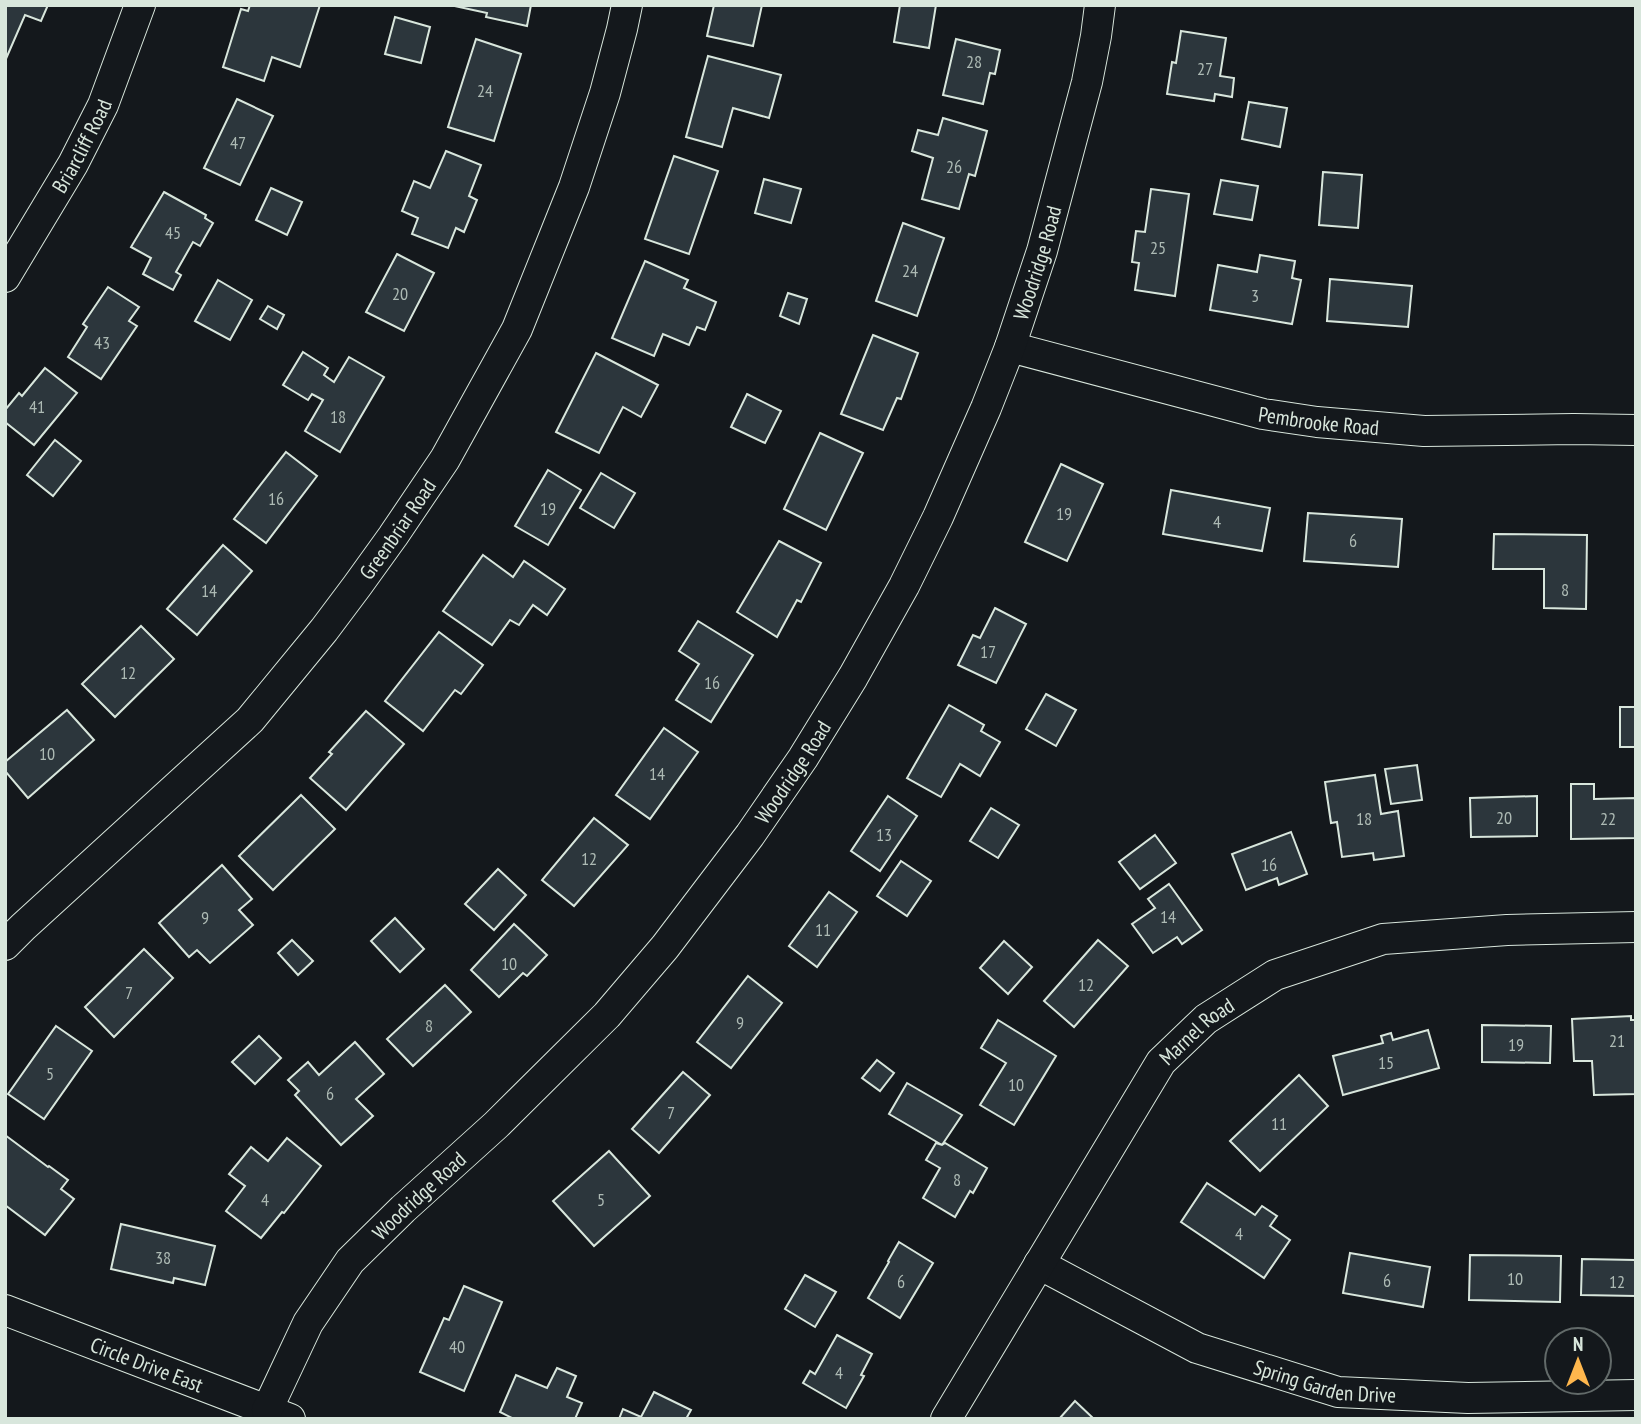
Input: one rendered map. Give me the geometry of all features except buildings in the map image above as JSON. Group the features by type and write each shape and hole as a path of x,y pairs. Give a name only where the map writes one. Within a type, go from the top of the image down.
{"street":[{"name":"Briarcliff Road","path":"5,277 73,164 103,105 140,5"},
{"name":"Greenbriar Road","path":"5,945 250,720 324,630 394,536 445,460 517,329 574,187 612,67 627,5"},
{"name":"Woodridge Road","path":"279,1414 308,1323 350,1261 402,1209 496,1125 607,1015 665,947 750,835 853,677 904,586 950,491 1010,347 1042,250 1087,82 1100,5"},
{"name":"Pembrooke Road","path":"1010,347 1263,414 1317,422 1424,431 1636,430"},
{"name":"Marnel Road","path":"946,1419 1161,1062 1206,1019 1275,975 1382,939 1507,930 1636,927"},
{"name":"Spring Garden Drive","path":"1039,1264 1197,1348 1338,1392 1468,1398 1636,1395"},
{"name":"Circle Drive East","path":"5,1310 279,1414"}]}
